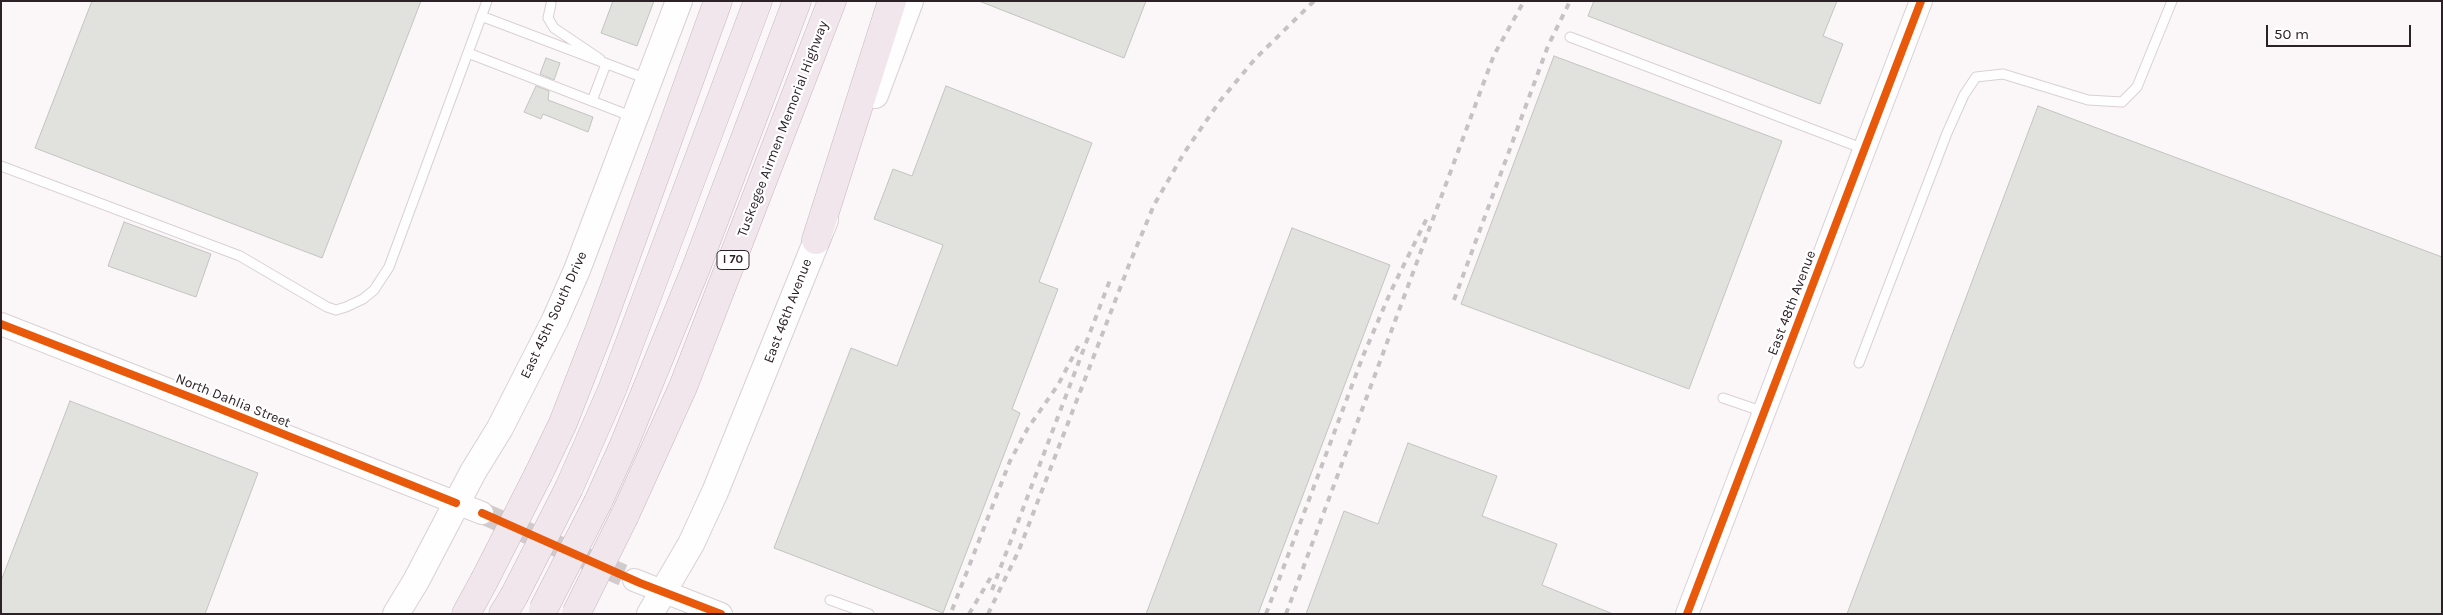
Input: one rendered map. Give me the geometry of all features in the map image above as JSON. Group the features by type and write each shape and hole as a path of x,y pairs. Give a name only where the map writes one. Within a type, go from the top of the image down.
{"highway":[{"path":"466,614 539,473 563,422 600,328 718,1"},
{"path":"508,605 569,488 612,390 758,1"},
{"path":"542,612 598,502 623,447 696,268 797,1"},
{"name":"Tuskegee Airmen Memorial Highway","path":"576,614 625,515 683,388 832,1"},
{"path":"816,240 892,1"}],"main road":[{"name":"East 45th South Drive","path":"396,614 416,581 456,503 500,428 555,320 577,270 679,1"},
{"name":"East 46th Avenue","path":"650,614 691,544 715,492 850,160 910,1"}],"street":[{"name":"East 48th Avenue","path":"1687,614 1921,1"},
{"name":"North Dahlia Street","path":"1,324 482,513"},
{"path":"634,580 721,614"}],"lane":[{"path":"1,166 240,256 321,304 336,310 362,299 374,290 384,276 487,1"},
{"path":"1859,363 1948,133 1964,95 1976,77 2003,74 2088,100 2122,102 2137,87 2172,1"},
{"path":"551,4 548,18 554,28 587,48 606,64"},
{"path":"481,16 649,80"},
{"path":"1570,37 1864,149"},
{"path":"468,53 635,118"},
{"path":"592,101 606,64"},
{"path":"1723,398 1764,412"},
{"path":"830,600 869,614"}],"building":[{"path":"92,1 421,1 322,258 35,148"},
{"path":"613,1 654,1 637,46 601,33"},
{"path":"979,1 1146,1 1124,58"},
{"path":"1594,1 1837,1 1823,36 1843,44 1820,104 1588,16"},
{"path":"1554,56 1782,141 1689,389 1461,304"},
{"path":"546,58 560,63 554,80 540,74"},
{"path":"536,86 549,91 548,100 593,117 588,132 543,114 541,119 524,112"},
{"path":"946,86 1092,143 1039,282 1058,289 1012,409 1020,413 943,613 774,548 851,348 897,366 943,245 874,219 893,169 912,176"},
{"path":"2038,106 2442,257 2442,614 1847,614"},
{"path":"124,222 211,254 196,297 108,266"},
{"path":"1292,228 1390,265 1258,614 1146,614"},
{"path":"70,401 258,473 205,614 1,614 1,581"},
{"path":"1408,443 1497,476 1482,516 1557,544 1542,585 1613,614 1306,614 1344,511 1378,524"}],"tunnel":[{"path":"482,513 634,580"}],"railway":[{"path":"988,614 1019,550 1154,205 1184,153 1220,101 1255,59 1314,1"},
{"path":"1286,614 1494,55 1524,1"},
{"path":"1454,300 1548,46 1570,1"},
{"path":"1266,614 1363,356 1391,291 1428,216"},
{"path":"992,590 1110,280"},
{"path":"952,610 1010,461 1028,428 1058,385 1080,343"},
{"path":"969,614 991,577"}],"cycle path":[{"path":"1687,614 1921,1"},
{"path":"1,324 456,503"},
{"path":"482,513 640,583 721,614"}]}
